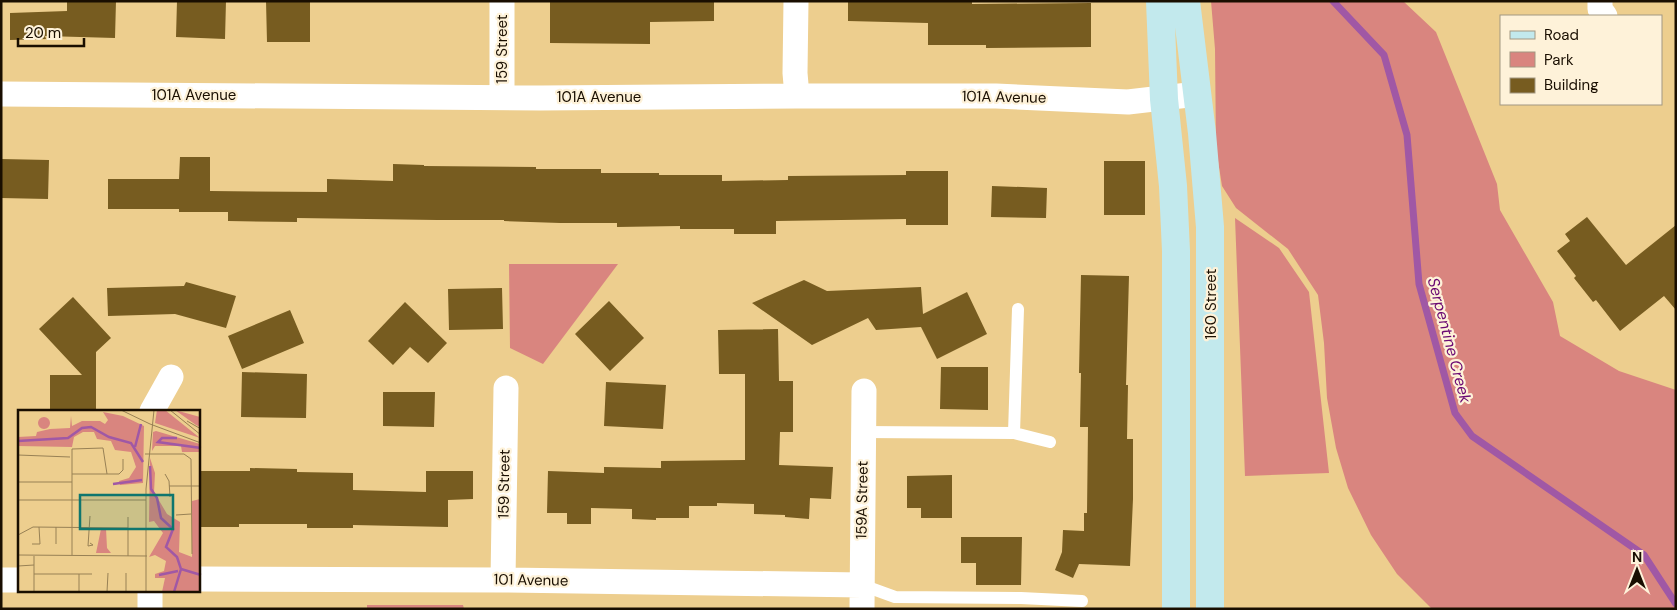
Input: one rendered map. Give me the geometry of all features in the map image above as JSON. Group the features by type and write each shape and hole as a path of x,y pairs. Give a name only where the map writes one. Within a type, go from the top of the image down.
{"main road":[{"path":"1160,1 1164,99 1173,186 1176,251 1176,609"},
{"name":"160 Street","path":"1186,1 1210,227 1210,609"}],"street":[{"name":"159 Street","path":"502,1 502,97"},
{"path":"796,1 795,72 797,96"},
{"path":"1600,1 1600,9 1604,15"},
{"name":"101A Avenue","path":"1,94 502,97 996,96 1128,102 1197,94"},
{"path":"153,410 171,377"},
{"name":"159 Street","path":"503,580 506,388"},
{"name":"159A Street","path":"862,597 864,391"},
{"name":"101 Avenue","path":"200,579 503,580 862,597"},
{"path":"1,580 18,580"},
{"path":"150,592 150,609"}],"lane":[{"path":"1014,433 1018,309"},
{"path":"863,432 1014,433 1050,442"},
{"path":"862,597 1022,604 1082,601"}],"green space":[{"path":"1211,1 1403,1 1436,32 1497,184 1500,210 1553,302 1560,336 1619,371 1676,390 1676,609 1432,609 1397,574 1371,535 1348,488 1336,448 1327,398 1324,343 1318,295 1288,249 1236,208 1222,186 1216,148 1215,49"},
{"path":"1235,218 1279,248 1309,292 1329,473 1245,476"},
{"path":"509,264 618,264 543,364 510,348"},
{"path":"367,605 463,605 464,609 367,609"}],"building":[{"path":"67,1 116,1 115,38 45,36 46,39 10,40 10,13 67,11"},
{"path":"177,1 226,1 225,39 176,37"},
{"path":"266,1 310,1 310,42 267,42"},
{"path":"550,1 714,1 714,21 650,22 650,44 550,43"},
{"path":"848,1 972,1 972,4 1091,3 1091,47 986,48 986,45 928,45 928,23 848,21"},
{"path":"180,157 210,157 210,191 327,192 327,179 393,181 393,164 536,167 536,169 601,169 601,173 659,173 659,175 722,175 722,181 788,180 788,176 906,175 906,171 948,171 948,225 906,225 906,219 776,221 776,234 734,234 734,229 680,229 680,226 617,227 617,223 560,223 504,220 297,218 297,222 228,221 228,212 179,212 179,209 108,209 108,179 179,179"},
{"path":"1,159 49,160 48,199 1,198"},
{"path":"1104,161 1145,161 1145,215 1104,215"},
{"path":"992,186 1047,188 1046,218 991,217"},
{"path":"1587,217 1626,265 1676,225 1676,310 1664,296 1620,331 1596,300 1593,302 1574,278 1576,276 1557,251 1570,241 1565,234"},
{"path":"1081,275 1129,276 1126,385 1128,385 1127,439 1133,439 1133,499 1130,566 1079,564 1073,578 1055,570 1062,552 1063,530 1084,531 1084,513 1087,513 1088,427 1080,427"},
{"path":"804,280 827,291 921,287 923,314 967,292 987,334 937,359 921,327 876,330 868,318 812,345 752,303"},
{"path":"186,282 236,296 226,328 175,314 108,316 107,288 184,286"},
{"path":"502,288 503,329 449,330 448,289"},
{"path":"73,297 111,338 96,352 96,410 50,410 50,375 82,375 39,329"},
{"path":"609,301 644,338 610,371 575,334"},
{"path":"405,302 447,343 428,363 410,347 393,365 368,341"},
{"path":"290,310 304,343 242,369 228,336"},
{"path":"778,329 779,381 793,381 793,432 780,432 779,465 833,467 831,499 810,498 809,519 785,517 785,515 754,514 754,504 717,503 717,506 689,506 689,518 656,518 656,520 632,519 632,509 591,508 591,524 567,524 567,513 547,513 548,471 604,473 604,467 661,468 661,461 745,460 745,374 719,374 718,330"},
{"path":"941,367 988,367 988,410 940,409"},
{"path":"242,372 307,374 306,418 241,417"},
{"path":"606,382 666,385 663,429 604,426"},
{"path":"383,392 435,392 434,427 383,426"},
{"path":"250,468 297,469 297,472 353,473 353,490 426,492 426,471 473,471 473,499 448,500 448,527 353,525 353,528 307,528 307,524 239,524 239,527 200,527 200,471 250,471"},
{"path":"952,475 952,518 921,518 921,508 907,508 907,476"},
{"path":"961,537 1022,537 1021,585 976,585 976,563 961,563"}],"waterway":[{"name":"Serpentine Creek","path":"1333,1 1384,55 1407,135 1419,284 1455,413 1472,436 1644,555 1676,604"}]}
